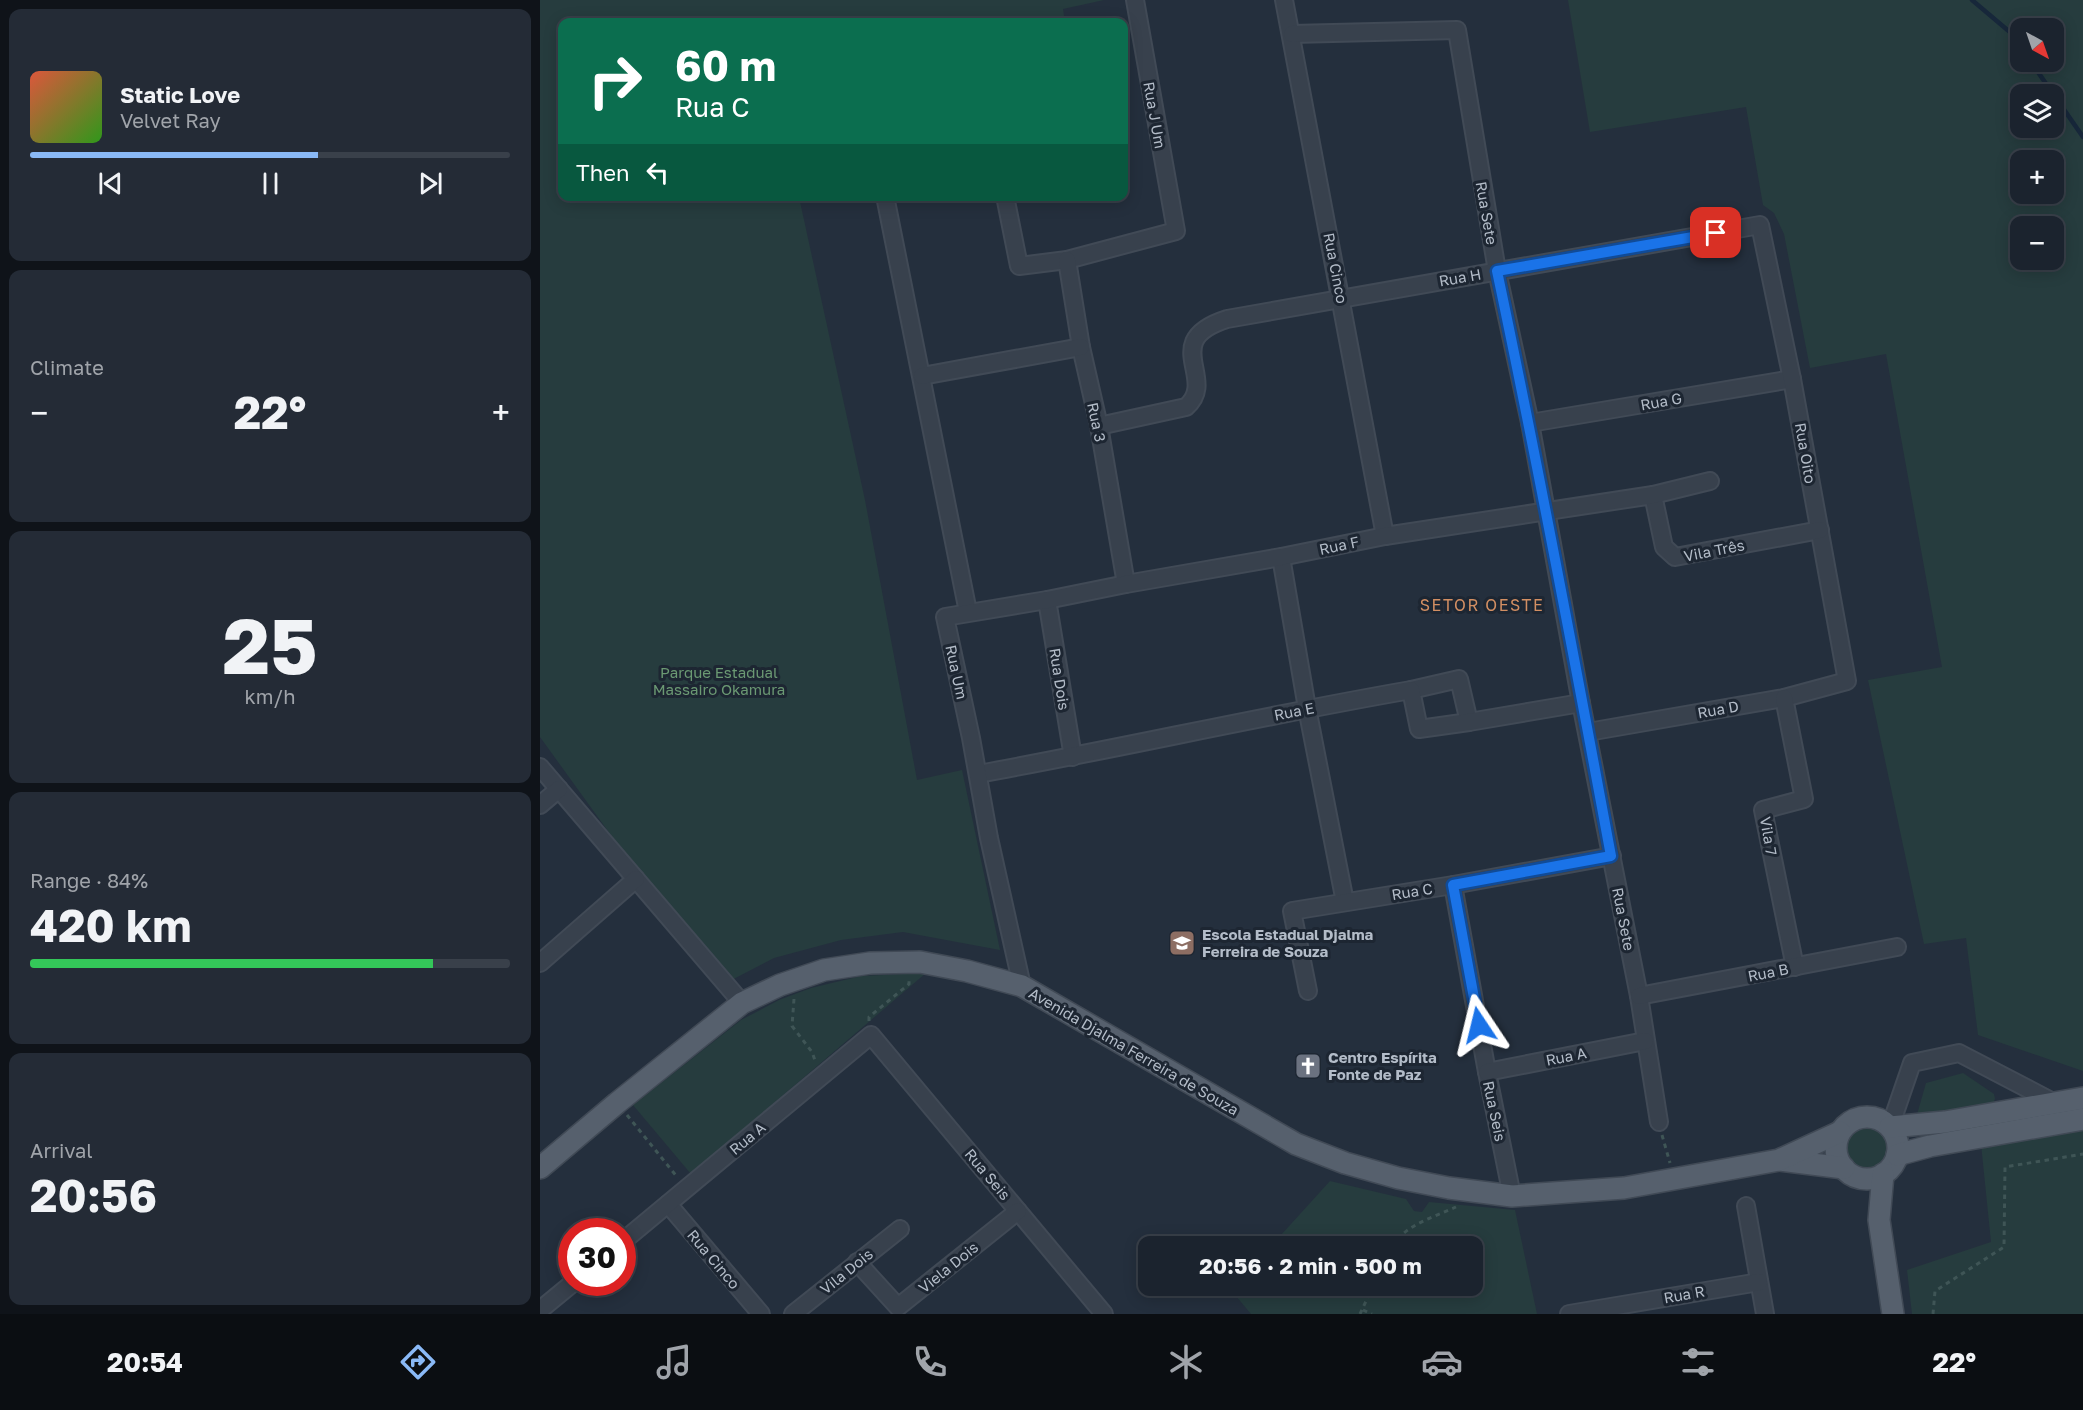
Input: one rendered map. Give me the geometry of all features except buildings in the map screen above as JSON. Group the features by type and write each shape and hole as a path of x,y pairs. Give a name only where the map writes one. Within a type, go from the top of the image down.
{"main road":[{"name":"Avenida Djalma Ferreira de Souza","path":"540,1168 742,1003 824,970 870,963 920,962 967,971 1022,986 1296,1144 1345,1163 1398,1178 1449,1188 1512,1196 1624,1188 1779,1160 1840,1132 1845,1126 1860,1118 1876,1118 1890,1127 1945,1122 2083,1098"},
{"path":"1897,1155 1930,1146 2083,1119"},
{"path":"1890,1127 1898,1145 1897,1155 1894,1163 1883,1174 1879,1220 1893,1314"},
{"path":"1840,1132 1836,1150 1838,1159 1879,1220"},
{"name":"Avenida Djalma Ferreira de Souza","path":"1779,1160 1846,1170 1866,1178 1883,1174"}],"street":[{"name":"Rua J Um","path":"1067,260 1176,231 1134,0"},
{"name":"Rua Cinco","path":"1284,0 1385,536"},
{"name":"Rua Sete","path":"1292,34 1457,30 1497,271 1530,423 1581,703 1639,996 1659,1122"},
{"path":"886,201 968,612"},
{"path":"1006,201 1019,266 1067,260"},
{"name":"Rua H","path":"1099,426 1180,410 1190,404 1196,395 1197,388 1193,352 1198,333 1211,324 1227,319 1760,225"},
{"name":"Rua Oito","path":"1760,225 1792,379 1847,681"},
{"name":"Rua 3","path":"1067,260 1081,347 1099,426 1126,584"},
{"path":"922,376 1081,347"},
{"name":"Rua G","path":"1530,423 1792,379"},
{"name":"Rua F","path":"968,612 1047,600 1385,536 1653,495 1710,481"},
{"name":"Vila Três","path":"1653,495 1664,548 1675,557 1820,530"},
{"path":"1281,557 1307,708 1345,902"},
{"name":"Rua Dois","path":"1047,600 1073,757"},
{"name":"Rua Um","path":"968,612 945,616 989,838 1022,986"},
{"path":"1469,722 1459,679 1411,690 1419,729 1469,722 1581,703"},
{"name":"Rua D","path":"1588,732 1784,698 1847,681"},
{"name":"Rua E","path":"978,774 1073,757 1307,708 1411,690"},
{"name":"Vila 7","path":"1784,698 1804,799 1763,810 1795,967"},
{"path":"540,767 742,1003"},
{"path":"540,805 559,789"},
{"name":"Rua C","path":"1308,991 1292,911 1611,856"},
{"path":"540,963 636,879"},
{"name":"Rua Seis","path":"1453,885 1512,1196"},
{"name":"Rua B","path":"1639,996 1897,947"},
{"name":"Rua Seis","path":"871,1035 1104,1314"},
{"name":"Rua A","path":"636,1230 871,1035"},
{"name":"Rua A","path":"1487,1072 1645,1041"},
{"path":"1890,1127 1912,1063 1959,1053 2055,1103"},
{"name":"Rua Cinco","path":"668,1204 761,1314"},
{"path":"1746,1206 1765,1314"},
{"name":"Viela Dois","path":"857,1262 898,1307 1018,1211"},
{"name":"Vila Dois","path":"793,1314 900,1229"},
{"name":"Rua R","path":"1569,1314 1610,1310 1759,1282"},
{"path":"549,1309 561,1296"}],"path":[{"path":"871,1035 869,1017 909,984 909,962"},
{"path":"795,980 792,1026 812,1052 820,1078"},
{"path":"617,1103 686,1189"},
{"path":"1659,1122 1674,1180"},
{"path":"1934,1314 1935,1291 2004,1247 2005,1167 2083,1154"},
{"path":"1400,1236 1416,1223 1457,1207"},
{"path":"1368,1296 1361,1312 1372,1314"}],"green space":[{"name":"Parque Estadual Massairo Okamura","path":"540,0 1104,0 1063,9 1064,18 558,18 558,201 800,201 865,500 917,780 962,770 1000,950 903,932 841,940 774,958 720,986 540,737"},
{"path":"1568,0 2083,0 2083,1071 1978,1035 1966,938 1924,944 1868,680 1942,667 1886,354 1810,368 1784,234 1774,213 1763,205 1746,107 1590,132"},
{"path":"926,973 691,1174 633,1105 741,1020 779,1000 811,988 861,976"},
{"path":"1963,1073 1994,1094 1993,1104 1916,1118 1926,1083"},
{"path":"1868,1127 1883,1134 1890,1149 1883,1164 1868,1171 1853,1164 1846,1149 1853,1134"},
{"path":"2083,1127 2083,1314 1912,1314 1907,1270 1991,1242 1981,1144"},
{"path":"1330,1181 1406,1199 1414,1211 1422,1212 1429,1202 1515,1210 1537,1314 1251,1314 1236,1296 1483,1296 1483,1236 1280,1236"}],"waterway":[{"path":"1972,0 2010,32"},
{"path":"2038,72 2083,137"}],"place":[{"name":"Escola Estadual Djalma Ferreira de Souza","path":"1182,943"},
{"name":"Centro Espírita Fonte de Paz","path":"1308,1066"}],"district":[{"name":"SETOR OESTE","path":"1482,605"}],"route":[{"path":"1479,1025 1453,885 1611,856 1530,423 1497,271 1716,233"}]}
